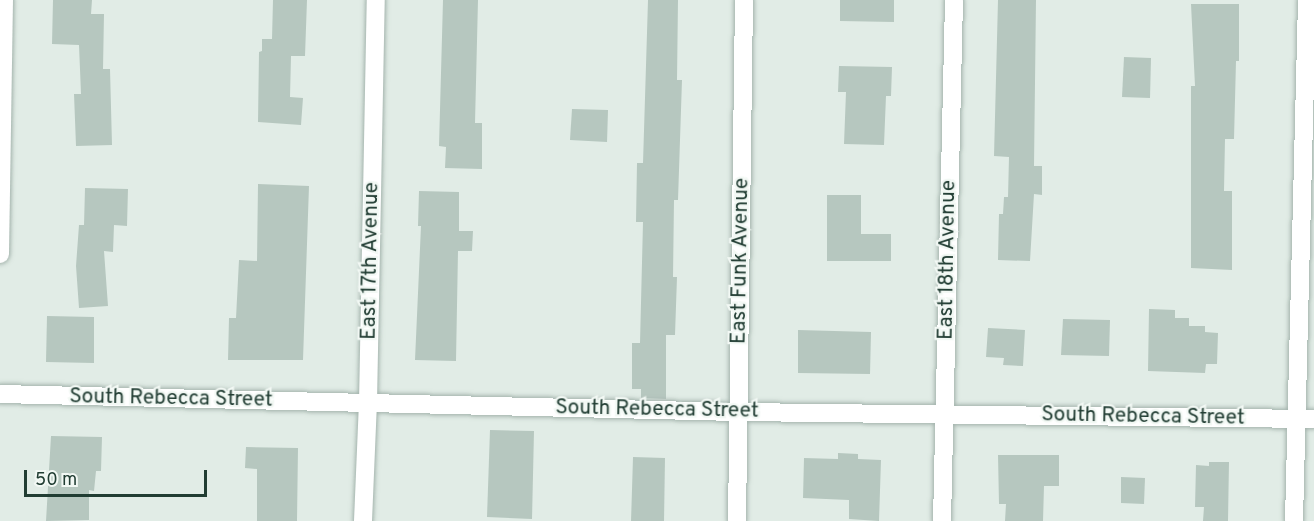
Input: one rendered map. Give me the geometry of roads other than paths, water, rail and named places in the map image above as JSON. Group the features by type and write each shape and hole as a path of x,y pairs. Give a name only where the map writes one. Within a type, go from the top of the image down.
{"street":[{"path":"0,254 4,0"},
{"name":"East 17th Avenue","path":"363,521 368,403 376,0"},
{"name":"East Funk Avenue","path":"737,521 744,0"},
{"name":"East 18th Avenue","path":"942,521 954,0"},
{"path":"1294,521 1307,0"},
{"name":"South Rebecca Street","path":"0,394 739,412 1314,419"}]}
